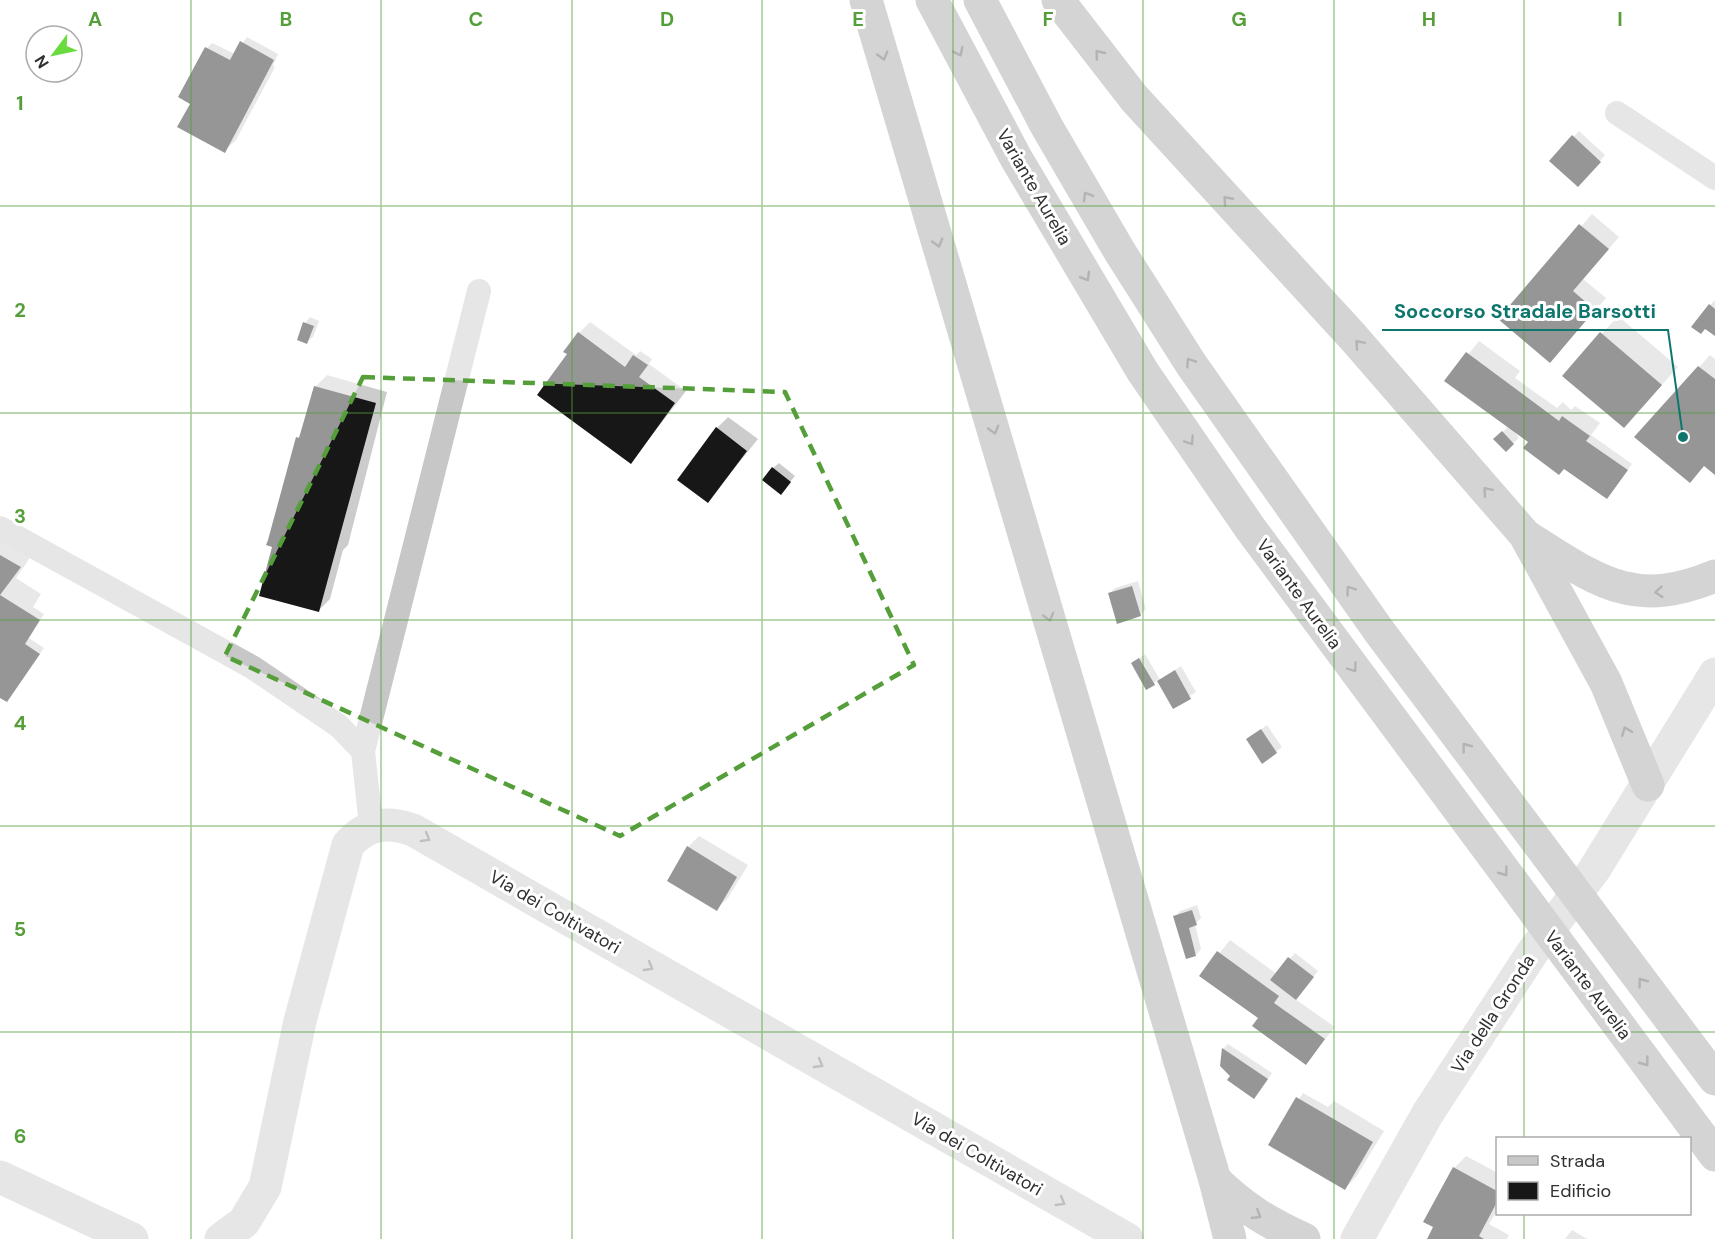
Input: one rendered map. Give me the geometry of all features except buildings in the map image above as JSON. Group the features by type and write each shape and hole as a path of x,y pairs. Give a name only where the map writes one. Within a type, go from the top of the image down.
{"highway":[{"path":"866,0 1215,1180 1230,1239"},
{"name":"Variante Aurelia","path":"932,0 1016,158 1143,372 1250,528 1715,1155"},
{"path":"980,0 1047,127 1114,243 1191,364 1379,631 1715,1079"},
{"path":"1058,0 1134,98 1353,338 1525,535 1606,683 1648,785"},
{"path":"1525,535 1600,579 1631,591 1653,593 1672,590 1715,576"},
{"path":"1215,1180 1251,1211 1304,1239"}],"street":[{"name":"Via della Gronda","path":"1358,1239 1428,1113 1532,953 1594,870 1715,674"},
{"name":"Via dei Coltivatori","path":"371,826 391,824 413,830 1127,1239"},
{"path":"221,1239 244,1222 265,1187 300,1022 341,864 348,844 371,826"},
{"path":"0,1177 132,1239"}],"lane":[{"path":"1617,113 1715,178"},
{"path":"371,826 363,751 479,291"},
{"path":"0,528 252,667 339,726 363,751"}],"highlighted area":[{"path":"363,377 785,392 914,665 620,836 225,656"}],"place":[{"name":"Soccorso Stradale Barsotti","path":"1683,437"}]}
